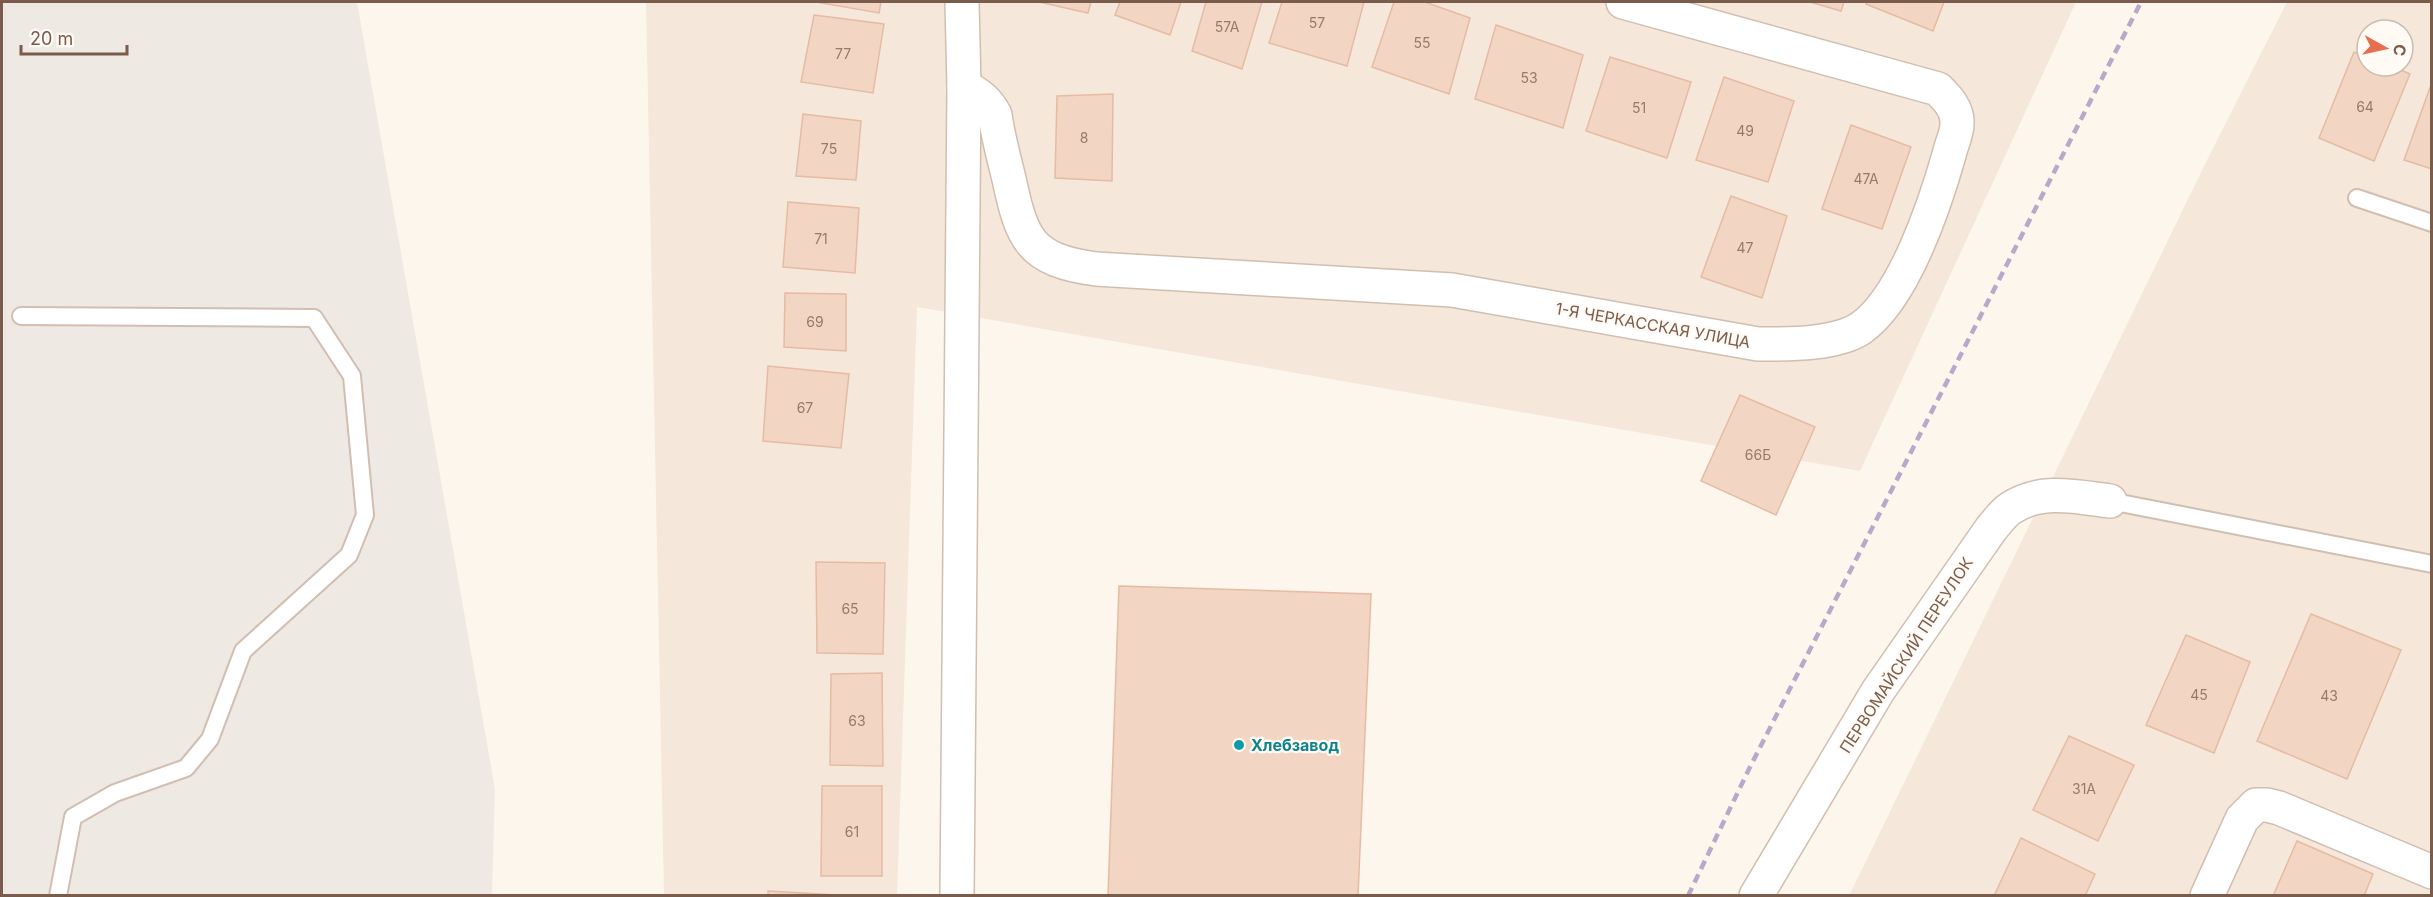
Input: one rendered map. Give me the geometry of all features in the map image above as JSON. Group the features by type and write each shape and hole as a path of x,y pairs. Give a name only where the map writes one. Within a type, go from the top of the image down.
{"street":[{"path":"957,896 964,87 962,2"},
{"name":"1-Я ЧЕРКАССКАЯ УЛИЦА","path":"964,87 986,101 995,115 1016,210 1024,233 1043,252 1068,264 1096,269 1452,290 1758,344 1796,344 1839,337 1858,330 1874,318 1897,286 1915,249 1944,172 1958,123 1951,103 1938,89 1623,2"},
{"name":"ПЕРВОМАЙСКИЙ ПЕРЕУЛОК","path":"1756,896 1878,691 1991,529 2010,508 2037,497 2057,494 2110,501"},
{"path":"2207,896 2242,819 2256,805 2279,808 2432,872"}],"lane":[{"path":"2357,198 2432,224"},
{"path":"21,316 314,318 352,376 365,515 349,555 243,651 210,739 186,768 115,794 73,817 58,896"},
{"path":"2110,501 2432,564"}],"shaded area":[{"path":"2,2 357,2 495,789 492,895 2,896"},
{"path":"646,2 2076,2 1860,471 917,307 897,896 664,895"},
{"path":"2287,2 2431,2 2431,895 1849,896 2207,160"}],"building":[{"path":"816,2 881,2 879,13"},
{"path":"1039,2 1091,2 1088,13"},
{"path":"1120,2 1181,2 1170,35 1115,15"},
{"path":"1206,2 1262,2 1242,69 1192,51"},
{"path":"1282,2 1364,2 1347,66 1269,43"},
{"path":"1394,2 1425,2 1470,18 1449,94 1372,67"},
{"path":"1810,2 1844,2 1841,11"},
{"path":"1867,2 1944,2 1933,31 1866,4"},
{"path":"814,15 884,24 873,93 801,82"},
{"path":"1496,25 1583,55 1563,128 1475,99"},
{"path":"2354,52 2355,78 2408,78 2374,161 2319,138"},
{"path":"1610,57 1691,82 1667,158 1586,131"},
{"path":"1724,77 1794,101 1768,182 1696,160"},
{"path":"2432,82 2432,169 2404,160"},
{"path":"1113,94 1112,181 1055,178 1057,96"},
{"path":"803,114 861,121 856,180 796,176"},
{"path":"1851,125 1911,147 1882,229 1822,209"},
{"path":"1731,196 1787,216 1762,298 1701,277"},
{"path":"788,202 859,208 855,273 783,267"},
{"path":"785,293 846,294 846,351 784,347"},
{"path":"768,366 849,374 841,448 763,441"},
{"path":"1740,395 1815,427 1776,515 1701,481"},
{"path":"816,562 885,563 883,654 817,653"},
{"name":"Хлебзавод","path":"1119,586 1371,594 1358,896 1108,896"},
{"path":"2311,614 2401,650 2347,779 2257,741"},
{"path":"2186,635 2250,662 2214,753 2146,725"},
{"path":"882,673 883,766 830,765 831,674"},
{"path":"2069,736 2134,765 2098,841 2033,810"},
{"path":"822,786 882,786 882,876 821,876"},
{"path":"2021,838 2095,874 2085,896 1994,896"},
{"path":"2297,841 2373,874 2364,896 2273,896"},
{"path":"768,891 836,895 836,896 768,896"}],"railway":[{"path":"1688,896 1750,767 2141,2"}],"place":[{"name":"Хлебзавод","path":"1239,745"}]}
